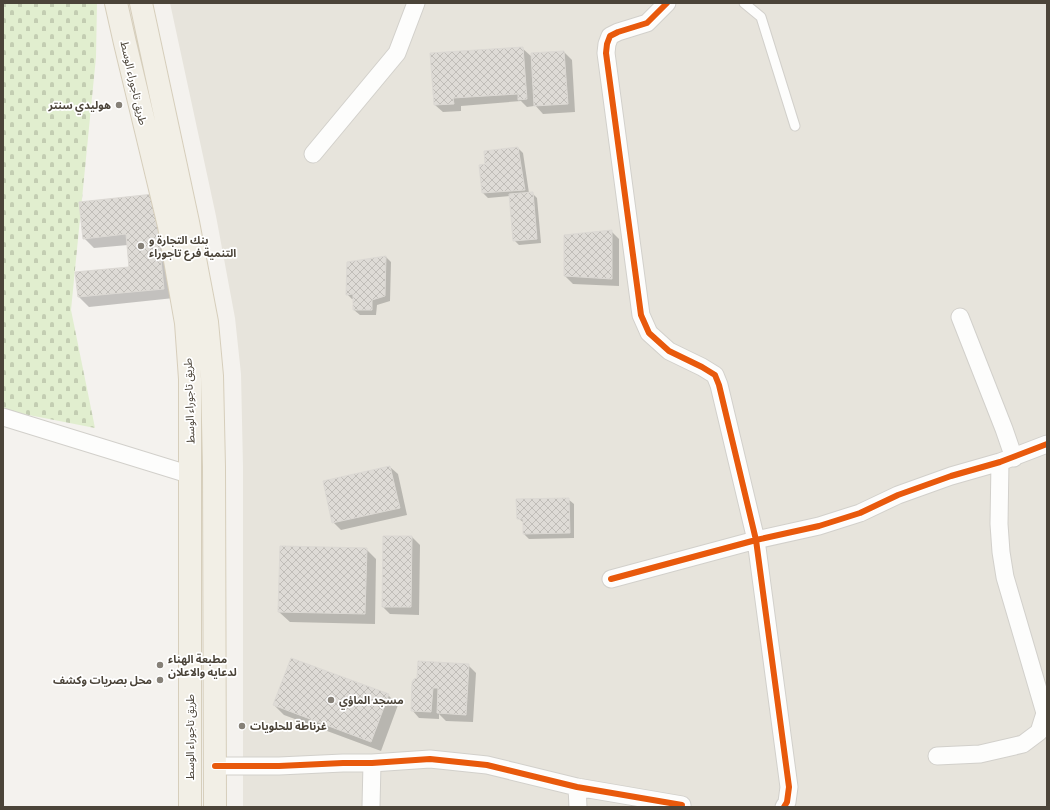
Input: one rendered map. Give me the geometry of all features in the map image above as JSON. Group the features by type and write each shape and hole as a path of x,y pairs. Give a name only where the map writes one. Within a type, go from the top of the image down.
{"main road":[{"name":"طريق تاجوراء الوسط","path":"116,3 169,226 186,323 190,379 191,475 190,807"},
{"name":"طريق تاجوراء الوسط","path":"141,3 188,222 207,322 212,376 214,467 215,807"},
{"path":"190,571 214,571"}],"street":[{"path":"314,154 397,53 416,3"},
{"path":"667,3 647,23 610,36 606,53 641,315 649,333 669,351 702,366 715,375 726,412 756,540 789,787 787,802 784,807"},
{"path":"937,756 980,754 1024,744 1039,732 1045,713 1005,577 1001,552 1000,524 1007,460 1004,429 960,317"},
{"path":"3,417 191,475"},
{"path":"611,580 756,540 819,526 860,513 898,495 951,476 1007,460 1047,444"},
{"path":"215,766 279,766 372,763 430,759 487,765 577,787 682,805"},
{"path":"371,807 372,763"},
{"path":"577,787 578,807"}],"lane":[{"path":"744,3 761,17 795,126"}],"shaded area":[{"path":"170,3 1047,3 1047,807 243,807 243,467 241,374 235,318 216,216"}],"green space":[{"path":"3,3 97,3 96,57 71,310 95,428 3,410"}],"building":[{"path":"523,47 527,99 518,100 518,94 453,98 454,104 434,105 430,53"},
{"path":"564,51 568,104 534,106 531,53"},
{"path":"518,147 525,190 482,193 479,165 485,164 484,151"},
{"path":"533,192 537,239 513,241 509,194"},
{"path":"154,194 164,289 78,297 75,272 129,267 126,234 83,239 79,202"},
{"path":"612,230 612,279 564,276 564,235"},
{"path":"386,256 385,296 372,300 372,310 353,310 353,294 346,295 347,262"},
{"path":"390,466 400,508 332,523 323,481"},
{"path":"569,498 570,533 523,534 523,519 517,519 516,499"},
{"path":"383,536 412,536 411,607 382,607"},
{"path":"280,546 367,548 365,614 278,612"},
{"name":"مسجد الماؤي","path":"291,658 389,694 371,742 273,705"},
{"path":"418,661 469,664 466,715 437,713 438,688 433,688 431,712 411,711 412,682 417,678"}],"cycle path":[{"path":"667,3 647,23 610,36 606,53 641,315 649,333 669,351 715,375 719,385 756,540 789,787 787,802 784,807"},
{"path":"611,579 756,540 819,526 860,513 898,495 951,476 1000,462 1047,444"},
{"path":"215,766 279,766 372,763 430,759 487,765 577,787 682,805"}],"place":[{"name":"هوليدي سنتر","path":"119,105"},
{"name":"بنك التجارة و التنمية فرع تاجوراء","path":"141,246"},
{"name":"مطبعة الهناء لدعايه والاعلان","path":"160,665"},
{"name":"محل بصريات وكشف","path":"160,680"},
{"name":"مسجد الماؤي","path":"331,700"},
{"name":"غرناطة للحلويات","path":"242,726"}]}
